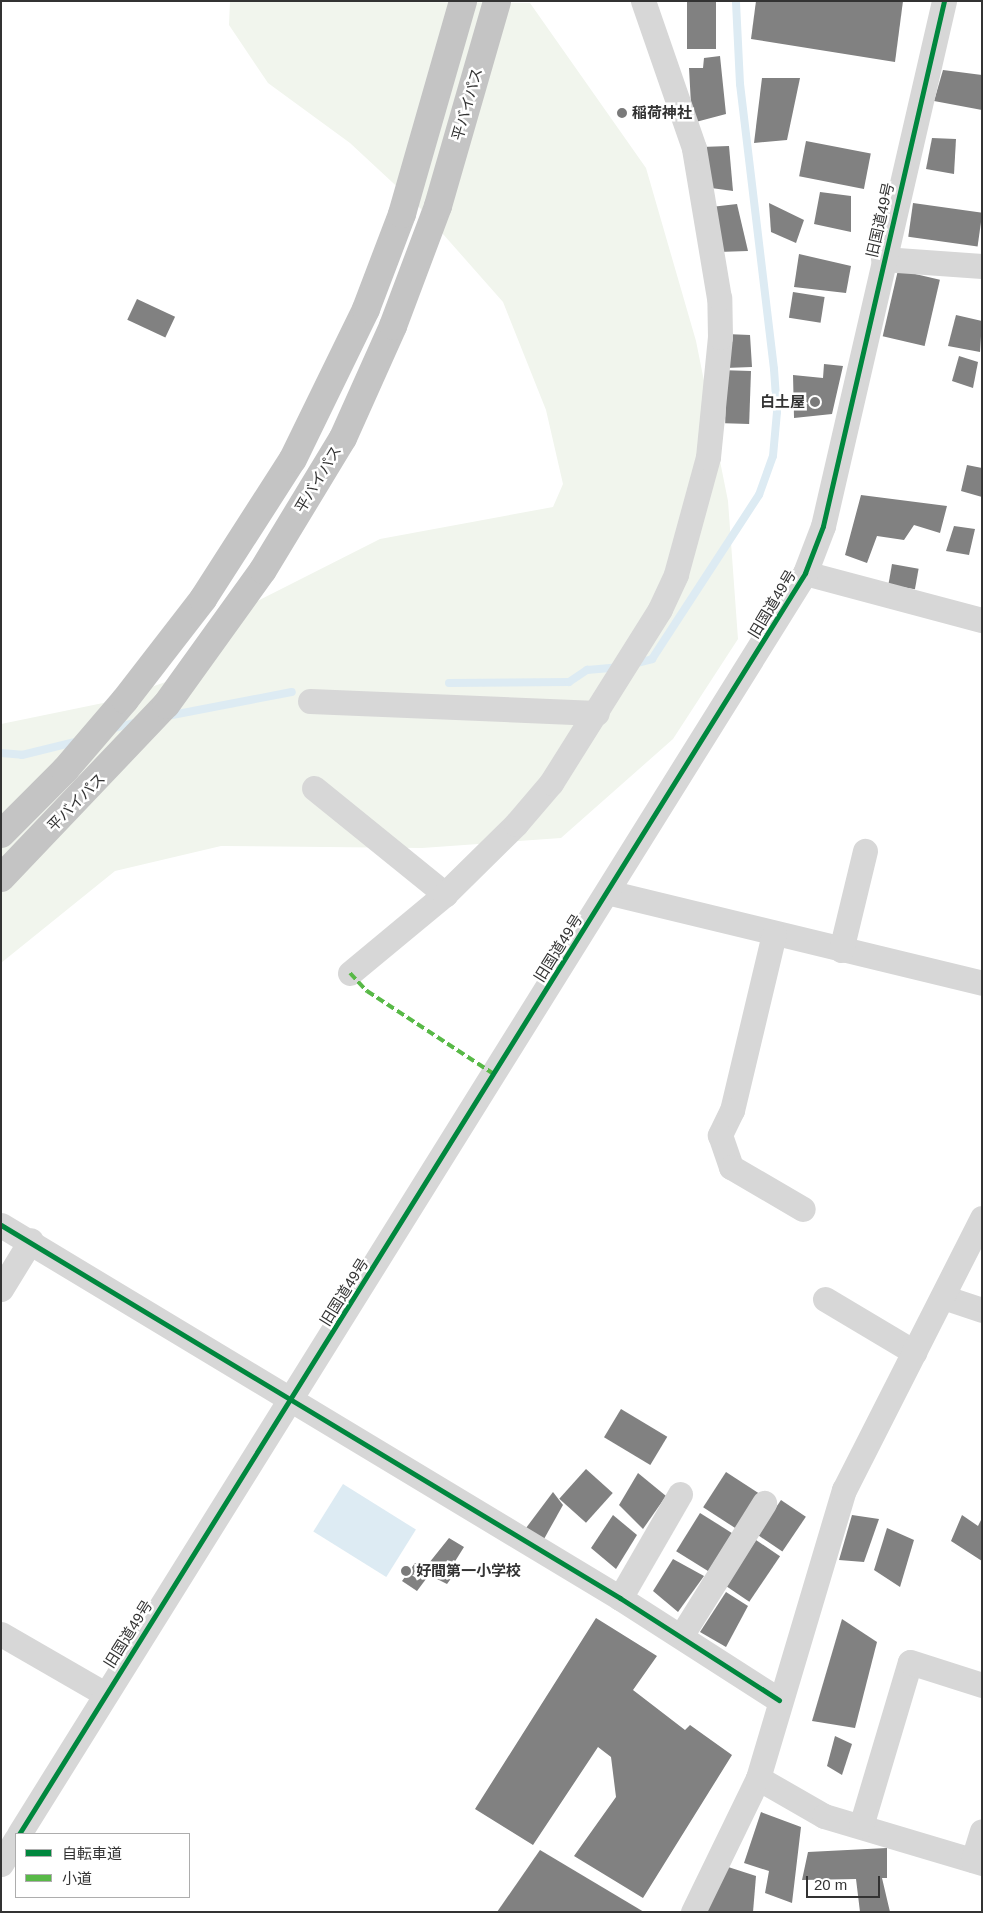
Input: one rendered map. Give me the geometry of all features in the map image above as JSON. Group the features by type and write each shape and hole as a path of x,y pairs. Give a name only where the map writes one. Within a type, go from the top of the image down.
{"highway":[{"name":"平バイパス","path":"1,834 76,758 203,599 297,450 366,309 402,214 463,1"},
{"name":"平バイパス","path":"1,878 166,705 263,570 343,438 393,326 438,206 498,1"}],"street":[{"path":"350,972 445,894 516,824 597,713 676,574 699,496 708,457 720,337 709,226 694,148 643,1"},
{"name":"旧国道49号","path":"20,1833 105,1694 291,1401 805,573 823,526 944,1"},
{"path":"883,259 982,266"},
{"path":"805,573 982,620"},
{"path":"310,701 597,713"},
{"path":"314,788 445,894"},
{"path":"842,950 865,851"},
{"path":"607,892 982,983"},
{"path":"774,934 732,1110 720,1135 731,1167 804,1209"},
{"path":"693,1912 758,1778 778,1720 780,1700 834,1518 914,1352 949,1299 982,1218"},
{"path":"1,1225 31,1240 291,1401 620,1598 780,1700"},
{"path":"1,1289 31,1240"},
{"path":"825,1299 914,1352"},
{"path":"949,1299 982,1310"},
{"path":"620,1598 680,1494"},
{"path":"681,1636 764,1503"},
{"path":"1,1634 105,1694"},
{"path":"861,1826 910,1662 982,1684"},
{"path":"758,1778 824,1816 977,1862 982,1831"},
{"path":"1,1864 15,1841"}],"shaded area":[{"path":"230,1 530,3 646,168 696,341 728,501 738,639 673,739 561,838 422,848 221,846 115,871 1,963 1,724 108,702 180,677 222,619 380,539 553,507 563,484 546,410 503,302 420,208 350,143 268,83 229,25"},
{"path":"343,1484 416,1530 386,1577 313,1531"}],"building":[{"path":"687,1 716,1 716,49 687,49"},
{"path":"756,1 903,1 895,62 751,39"},
{"path":"720,56 726,114 692,123 689,68 703,68 704,58"},
{"path":"943,70 982,75 982,110 934,101"},
{"path":"762,78 800,78 787,140 754,143"},
{"path":"932,138 956,139 954,174 926,169"},
{"path":"806,141 871,154 864,189 799,176"},
{"path":"729,146 733,191 704,187 701,147"},
{"path":"820,192 851,196 851,232 814,224"},
{"path":"769,203 804,220 796,243 771,232"},
{"path":"913,203 982,213 978,246 908,237"},
{"path":"737,204 748,251 718,252 711,207"},
{"path":"799,254 851,266 846,293 794,287"},
{"path":"898,270 940,280 925,346 883,336"},
{"path":"793,292 825,297 821,323 789,318"},
{"path":"137,299 175,317 165,338 127,320"},
{"path":"956,315 982,321 980,352 948,346"},
{"path":"726,334 750,335 752,367 725,368"},
{"path":"959,356 978,362 973,388 952,381"},
{"name":"白土屋","path":"824,364 843,366 832,414 794,418 793,375 823,378"},
{"path":"727,370 751,371 749,424 725,423"},
{"path":"967,465 982,468 982,497 961,491"},
{"path":"861,495 947,506 940,533 914,525 904,540 877,536 867,563 845,555"},
{"path":"954,526 975,529 969,555 946,551"},
{"path":"892,564 919,569 915,589 888,585"},
{"path":"621,1409 667,1437 650,1465 604,1437"},
{"path":"586,1469 613,1493 586,1523 559,1499"},
{"path":"726,1472 760,1494 737,1529 703,1507"},
{"path":"638,1473 666,1496 643,1529 619,1505"},
{"path":"553,1492 563,1505 544,1539 526,1528"},
{"path":"781,1500 806,1517 782,1552 758,1535"},
{"path":"700,1513 732,1533 708,1571 676,1551"},
{"path":"613,1515 637,1535 616,1569 591,1548"},
{"path":"852,1515 879,1519 864,1562 839,1560"},
{"path":"962,1515 978,1526 982,1518 982,1561 951,1541"},
{"path":"887,1528 914,1540 900,1587 874,1570"},
{"path":"449,1538 464,1547 454,1563 458,1569 447,1584 429,1575 417,1591 402,1581 415,1563 425,1568"},
{"path":"756,1540 780,1556 749,1602 725,1586"},
{"path":"673,1559 704,1576 678,1612 653,1591"},
{"path":"726,1592 748,1606 726,1647 700,1632"},
{"path":"596,1618 657,1656 633,1690 685,1730 690,1725 732,1755 643,1898 574,1856 616,1797 611,1757 598,1747 533,1845 475,1809"},
{"path":"842,1619 877,1642 855,1728 812,1721"},
{"path":"835,1736 852,1744 842,1775 827,1766"},
{"path":"761,1812 801,1827 792,1903 765,1893 769,1871 744,1863"},
{"path":"887,1848 887,1878 882,1878 890,1912 860,1912 856,1879 802,1880 808,1852"},
{"path":"540,1850 644,1912 497,1912"},
{"path":"722,1865 756,1876 753,1912 706,1912"}],"waterway":[{"path":"630,665 652,659 759,495 773,456 777,412 774,369 740,84 736,1"},
{"path":"449,683 569,682 587,670 619,667"},
{"path":"167,716 292,692"},
{"path":"111,729 138,722"},
{"path":"1,753 22,755 79,741"}],"marked path":[{"path":"350,973 367,991 494,1074"}],"cycle path":[{"path":"20,1833 805,573 823,526 944,1"},
{"path":"1,1225 620,1598 779,1700"}],"place":[{"name":"稲荷神社","path":"622,113"},
{"name":"白土屋","path":"815,402"},
{"name":"好間第一小学校","path":"406,1571"}]}
